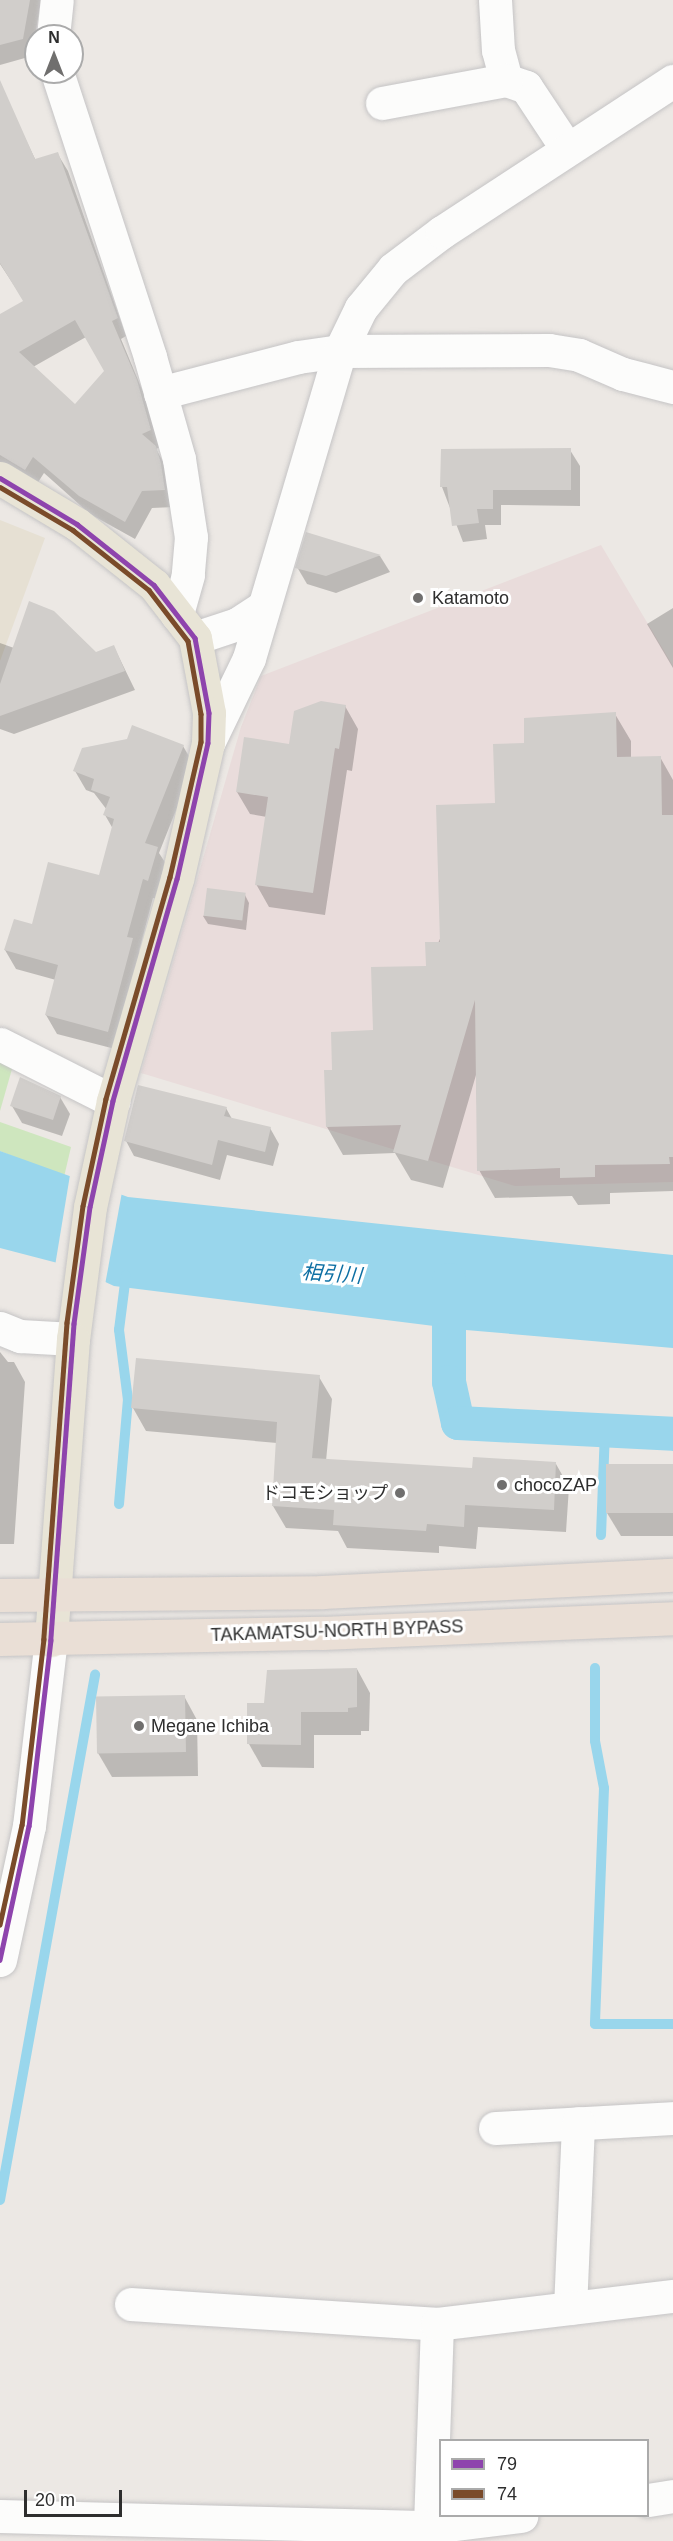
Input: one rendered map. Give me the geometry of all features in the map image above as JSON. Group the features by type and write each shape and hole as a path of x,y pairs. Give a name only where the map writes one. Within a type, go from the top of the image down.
{"highway":[{"path":"0,1595 322,1592 673,1575"},
{"name":"TAKAMATSU-NORTH BYPASS","path":"0,1639 51,1640 322,1633 673,1618"}],"main road":[{"path":"0,478 77,524 129,562 186,626 208,704 208,743 177,879 113,1101 98,1164 74,1331 51,1640"}],"street":[{"path":"54,24 57,0"},
{"path":"495,0 498,50 506,80"},
{"path":"382,103 506,80 526,87 567,149"},
{"path":"208,743 249,658 340,351 361,308 393,269 442,232 673,81"},
{"path":"61,84 160,393 184,481 191,537 186,626 237,624 263,607"},
{"path":"160,393 298,357 340,351 549,350 579,355 624,374 673,387"},
{"path":"0,1044 113,1101"},
{"path":"0,1328 20,1336 74,1331"},
{"path":"0,1959 29,1826 51,1640"},
{"path":"495,2128 673,2118"},
{"path":"570,2308 578,2123"},
{"path":"131,2304 437,2324 673,2296"},
{"path":"0,2516 243,2532 425,2509 437,2324"},
{"path":"649,2500 673,2496"},
{"path":"522,2517 522,2541"}],"shaded area":[{"path":"0,520 45,538 0,661"},
{"path":"601,545 673,666 673,1182 515,1186 141,1073 241,727 261,676"}],"green space":[{"path":"0,1055 14,1062 0,1111"},
{"path":"0,1122 71,1147 64,1177 0,1151"}],"water":[{"name":"相引川","path":"0,1151 128,1197 673,1255 673,1348 466,1330 114,1286 73,1267 0,1248"}],"pier":[{"path":"70,1175 122,1192 105,1285 55,1266"}],"building":[{"path":"0,0 30,0 23,39 0,45"},
{"path":"0,80 35,159 58,152 118,318 112,321 137,380 151,430 142,434 156,446 161,463 165,490 142,491 125,522 79,496 33,457 25,470 0,455 0,314 23,301 0,263","holes":["75,320 104,371 75,404 19,352"]},
{"path":"571,448 571,490 493,490 493,509 477,509 479,523 452,526 447,487 440,487 441,449"},
{"path":"306,532 381,555 326,576 295,568"},
{"path":"29,601 54,611 96,652 114,645 125,671 0,716 0,684"},
{"path":"321,701 346,705 339,749 335,748 313,893 255,885 268,797 236,792 244,737 289,744 294,711"},
{"path":"616,712 617,757 661,756 662,815 673,815 673,1157 669,1157 670,1164 595,1165 595,1177 560,1178 560,1168 477,1171 475,1000 428,1161 393,1152 401,1125 326,1127 324,1070 332,1070 331,1032 373,1030 371,967 426,966 425,942 440,942 436,805 495,803 493,744 524,743 524,718"},
{"path":"132,725 184,745 145,843 158,847 148,881 143,879 127,937 133,938 108,1032 45,1015 58,965 4,950 14,919 32,924 48,862 99,875 114,819 103,815 110,797 91,790 94,779 73,771 82,748 127,739"},
{"path":"207,888 246,893 242,921 204,916"},
{"path":"20,1077 61,1096 53,1120 10,1106"},
{"path":"138,1085 227,1107 224,1116 271,1127 265,1152 218,1140 212,1165 124,1141"},
{"path":"136,1358 320,1375 312,1458 472,1468 473,1457 556,1462 554,1510 465,1505 464,1527 427,1524 426,1531 333,1525 334,1510 272,1506 277,1422 131,1408"},
{"path":"606,1464 673,1464 673,1513 606,1513"},
{"path":"357,1668 357,1707 348,1708 348,1712 301,1712 301,1745 247,1744 247,1703 264,1703 267,1670"},
{"path":"185,1695 186,1752 97,1754 96,1697"}],"waterway":[{"path":"119,1504 128,1400 119,1330 126,1275"},
{"path":"449,1280 449,1382 458,1423 673,1434"},
{"path":"601,1535 605,1429"},
{"path":"595,1668 595,1741 604,1788 595,2024 673,2024"},
{"path":"0,2200 95,1675"}],"transit line":[{"name":"79","path":"0,478 77,524 154,585 195,638 209,713 208,743 177,879 113,1101 90,1207 74,1324 51,1640 29,1826 0,1960"},
{"name":"74","path":"0,487 73,530 149,590 188,641 201,714 201,742 170,877 106,1099 83,1206 67,1323 44,1639 22,1825 0,1925"}],"place":[{"name":"Katamoto","path":"418,598"},
{"name":"chocoZAP","path":"502,1485"},
{"name":"ドコモショップ","path":"400,1493"},
{"name":"Megane Ichiba","path":"139,1726"}]}
